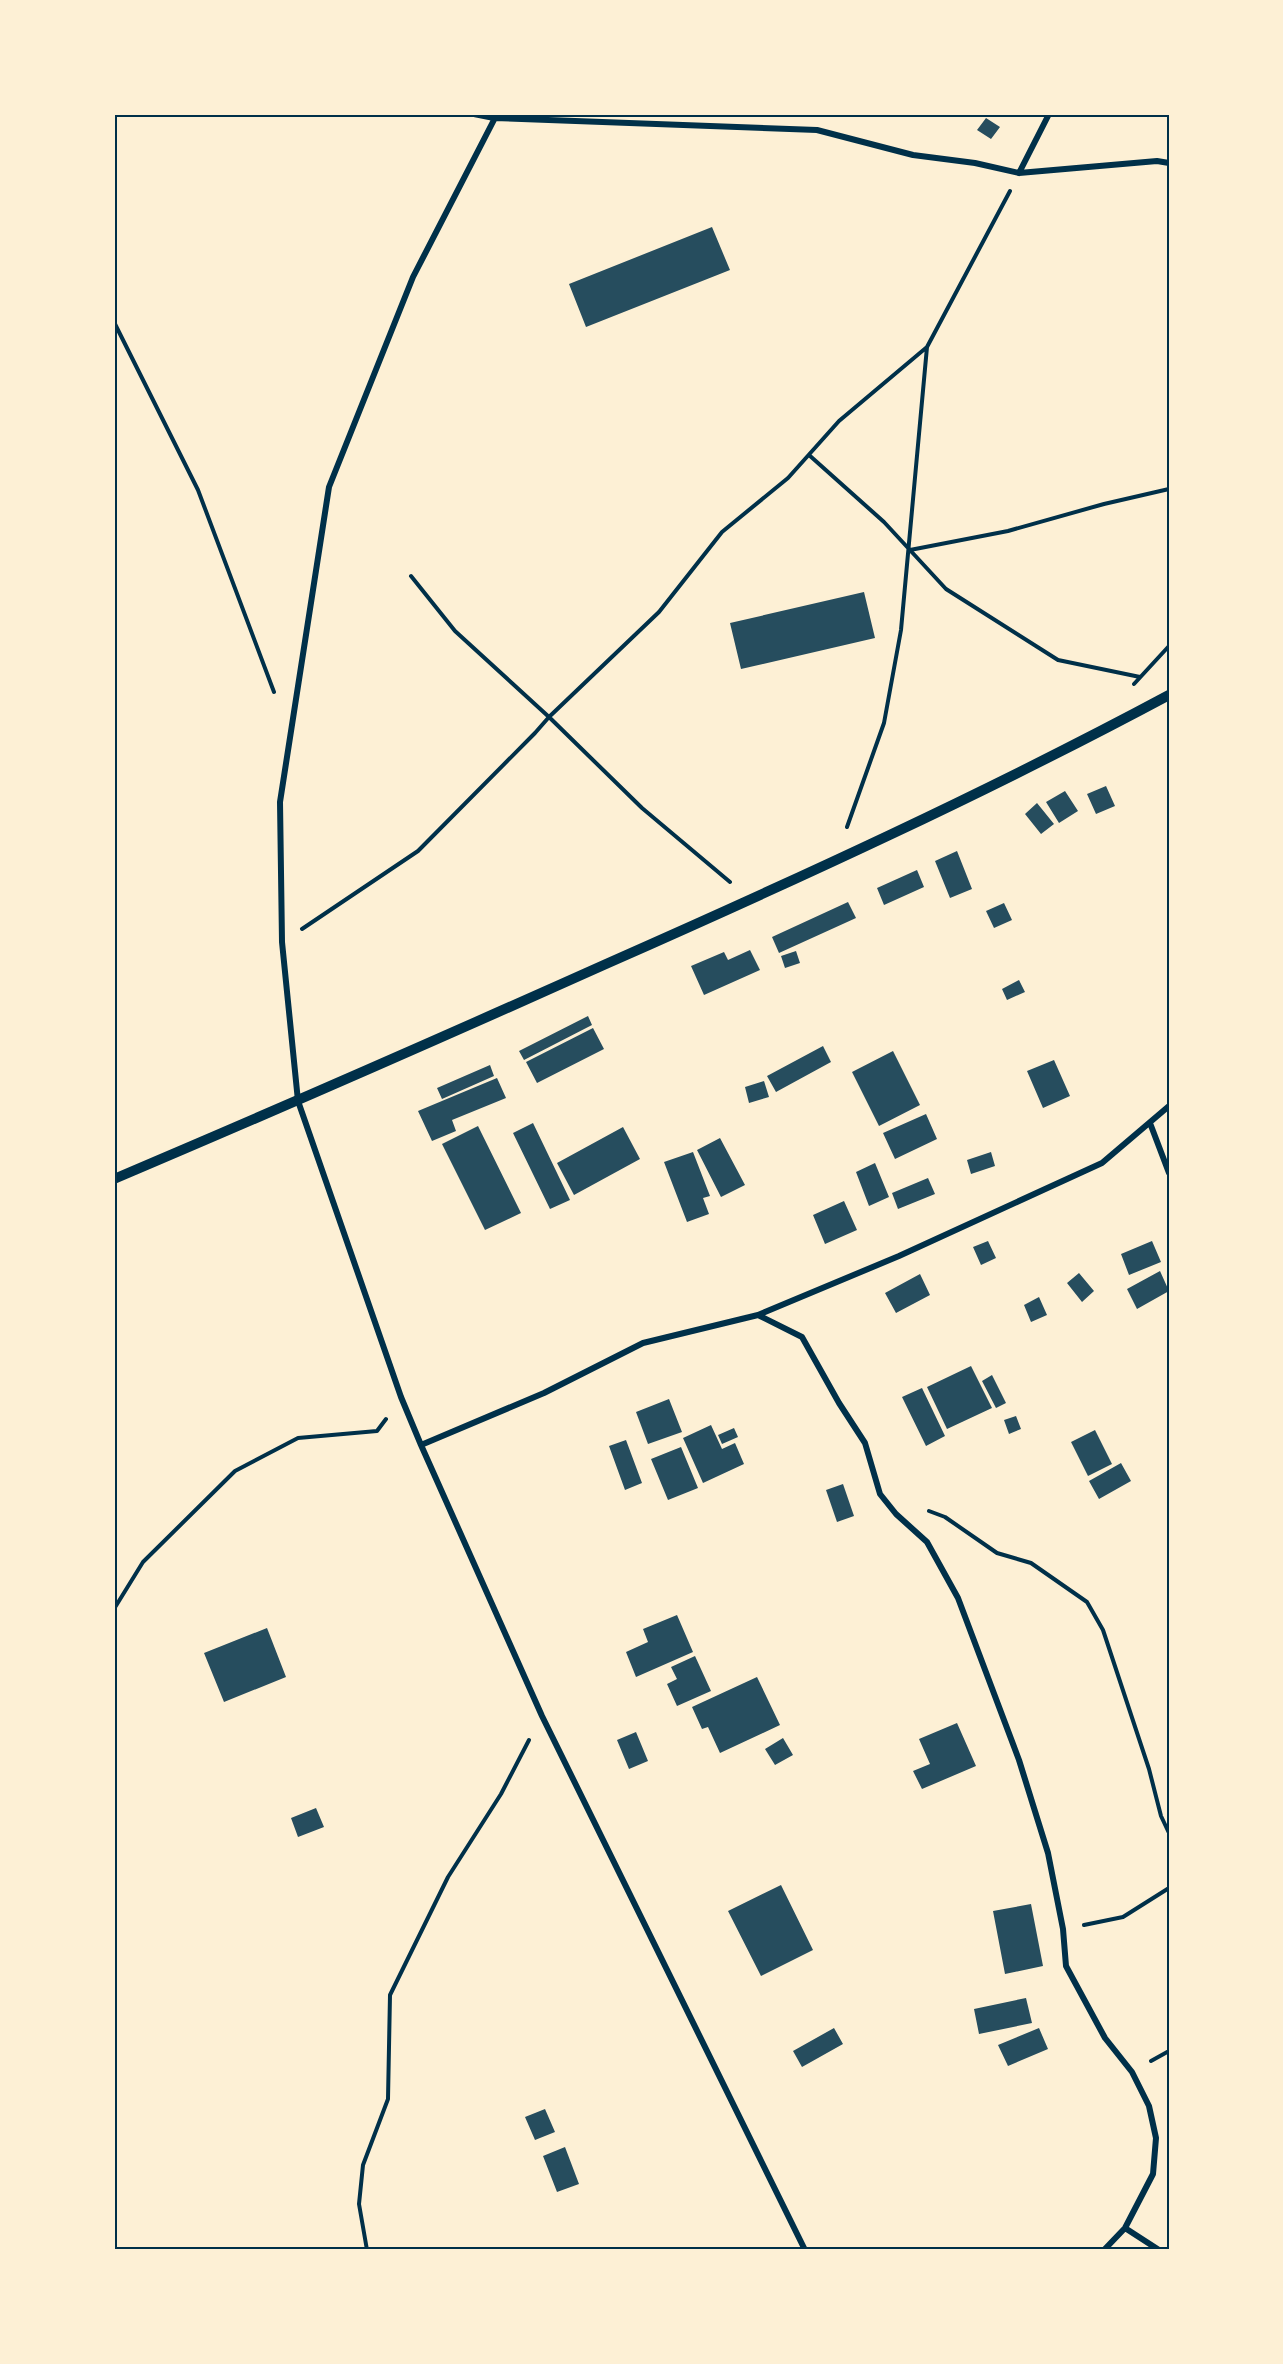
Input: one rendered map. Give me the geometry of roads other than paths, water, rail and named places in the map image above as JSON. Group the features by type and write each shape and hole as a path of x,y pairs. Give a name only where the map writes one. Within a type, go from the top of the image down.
{"street":[{"path":"474,114 817,130 913,155 975,163 1019,173 1157,161 1169,163"},
{"path":"1019,173 1049,114"},
{"path":"495,116 413,277 329,487 280,802 282,942 298,1101 401,1397 421,1445 542,1716 805,2250"},
{"path":"114,1179 298,1101 752,900 1081,742 1169,694"},
{"path":"421,1445 544,1393 643,1343 758,1316 899,1256 1102,1163 1169,1106"},
{"path":"1150,1123 1169,1173"},
{"path":"758,1316 802,1337 839,1403 865,1443 880,1494 896,1514 927,1542 958,1598 1018,1760 1048,1853 1063,1929 1066,1966 1105,2038 1132,2072 1149,2106 1156,2138 1153,2174 1125,2228 1104,2250"},
{"path":"1125,2228 1160,2250"}]}
